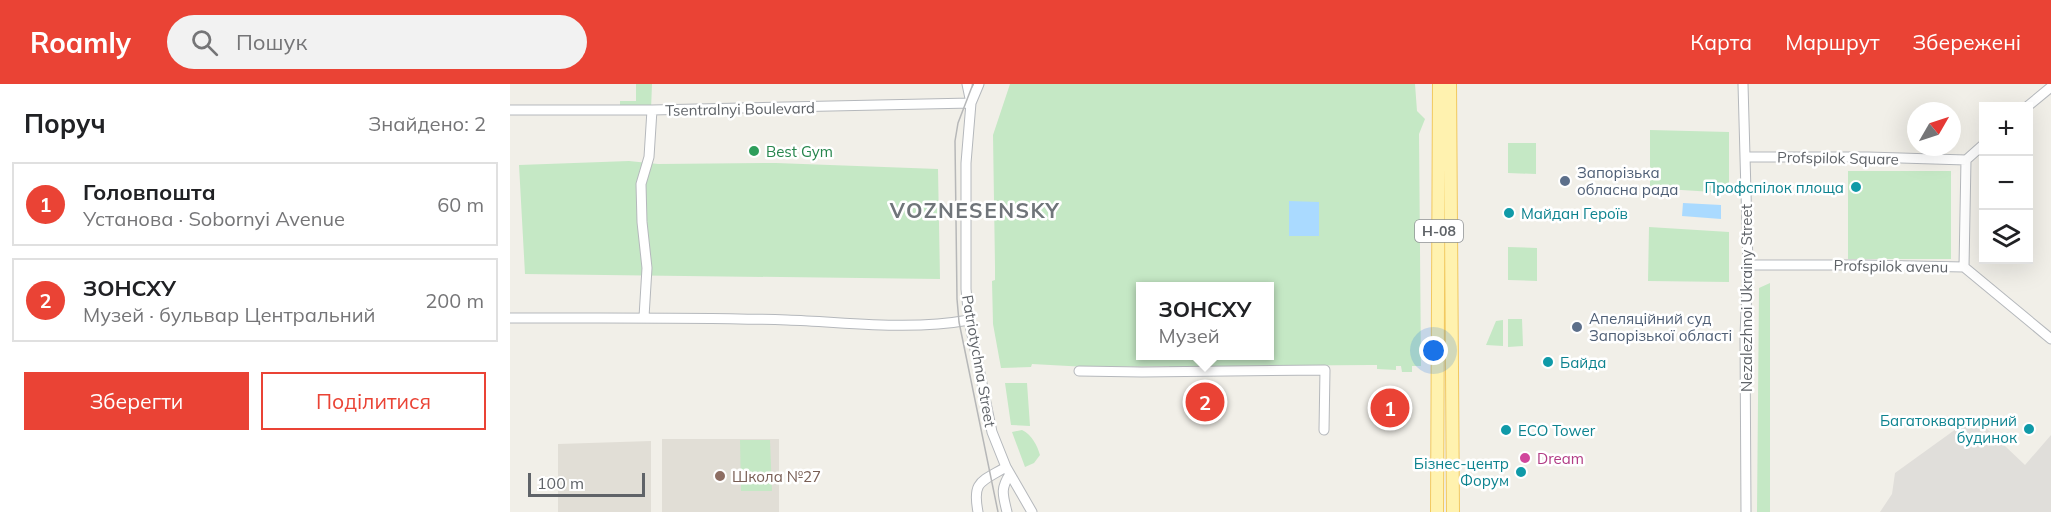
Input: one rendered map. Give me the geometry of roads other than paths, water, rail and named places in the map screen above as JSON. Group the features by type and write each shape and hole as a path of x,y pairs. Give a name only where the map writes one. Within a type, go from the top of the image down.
{"main road":[{"name":"Н-08","path":"1437,512 1439,84"},
{"name":"Н-08","path":"1450,84 1453,512"},
{"path":"1439,148 1451,128"},
{"path":"1438,379 1452,380"}],"street":[{"name":"Patriotychna Street","path":"967,84 971,103 966,163 966,289 969,320 992,432 1008,470 1032,512"},
{"path":"971,103 979,84"},
{"name":"Nezalezhnoi Ukrainy Street","path":"1743,84 1742,121 1746,157 1748,265 1745,335 1746,512"},
{"path":"2033,102 2051,87"},
{"name":"Tsentralnyi Boulevard","path":"510,110 652,111 971,103"},
{"path":"644,317 647,268 641,184 649,157 652,111"},
{"path":"1966,160 1979,148"},
{"name":"Profspilok Square","path":"1746,157 1966,160"},
{"name":"Profspilok avenu","path":"1748,265 1964,267 1966,160"},
{"path":"1964,267 2051,339"},
{"path":"510,318 644,317 792,320 909,326 969,320"},
{"path":"1079,371 1325,370 1324,430"},
{"path":"978,512 976,488 980,483 1008,470"},
{"path":"1006,512 1003,484 1008,470"}],"water":[{"path":"1289,201 1319,202 1319,236 1289,236"},
{"path":"1683,203 1721,205 1721,219 1682,216"}],"tram line":[{"path":"973,84 958,123 955,141 957,299 959,322 998,512"}],"place":[{"name":"Best Gym","path":"754,151"},
{"name":"Запорізька обласна рада","path":"1565,181"},
{"name":"Профспілок площа","path":"1856,187"},
{"name":"Майдан Героїв","path":"1509,213"},
{"name":"Апеляційний суд Запорізької області","path":"1577,327"},
{"name":"Байда","path":"1548,362"},
{"name":"ЗОНСХУ","path":"1205,402"},
{"name":"Головпошта","path":"1390,408"},
{"name":"Багатоквартирний будинок","path":"2029,429"},
{"name":"ECO Tower","path":"1506,430"},
{"name":"Dream","path":"1525,458"},
{"name":"Бізнес-центр Форум","path":"1521,472"},
{"name":"Школа №27","path":"720,476"}],"district":[{"name":"VOZNESENSKY","path":"975,210"}]}
